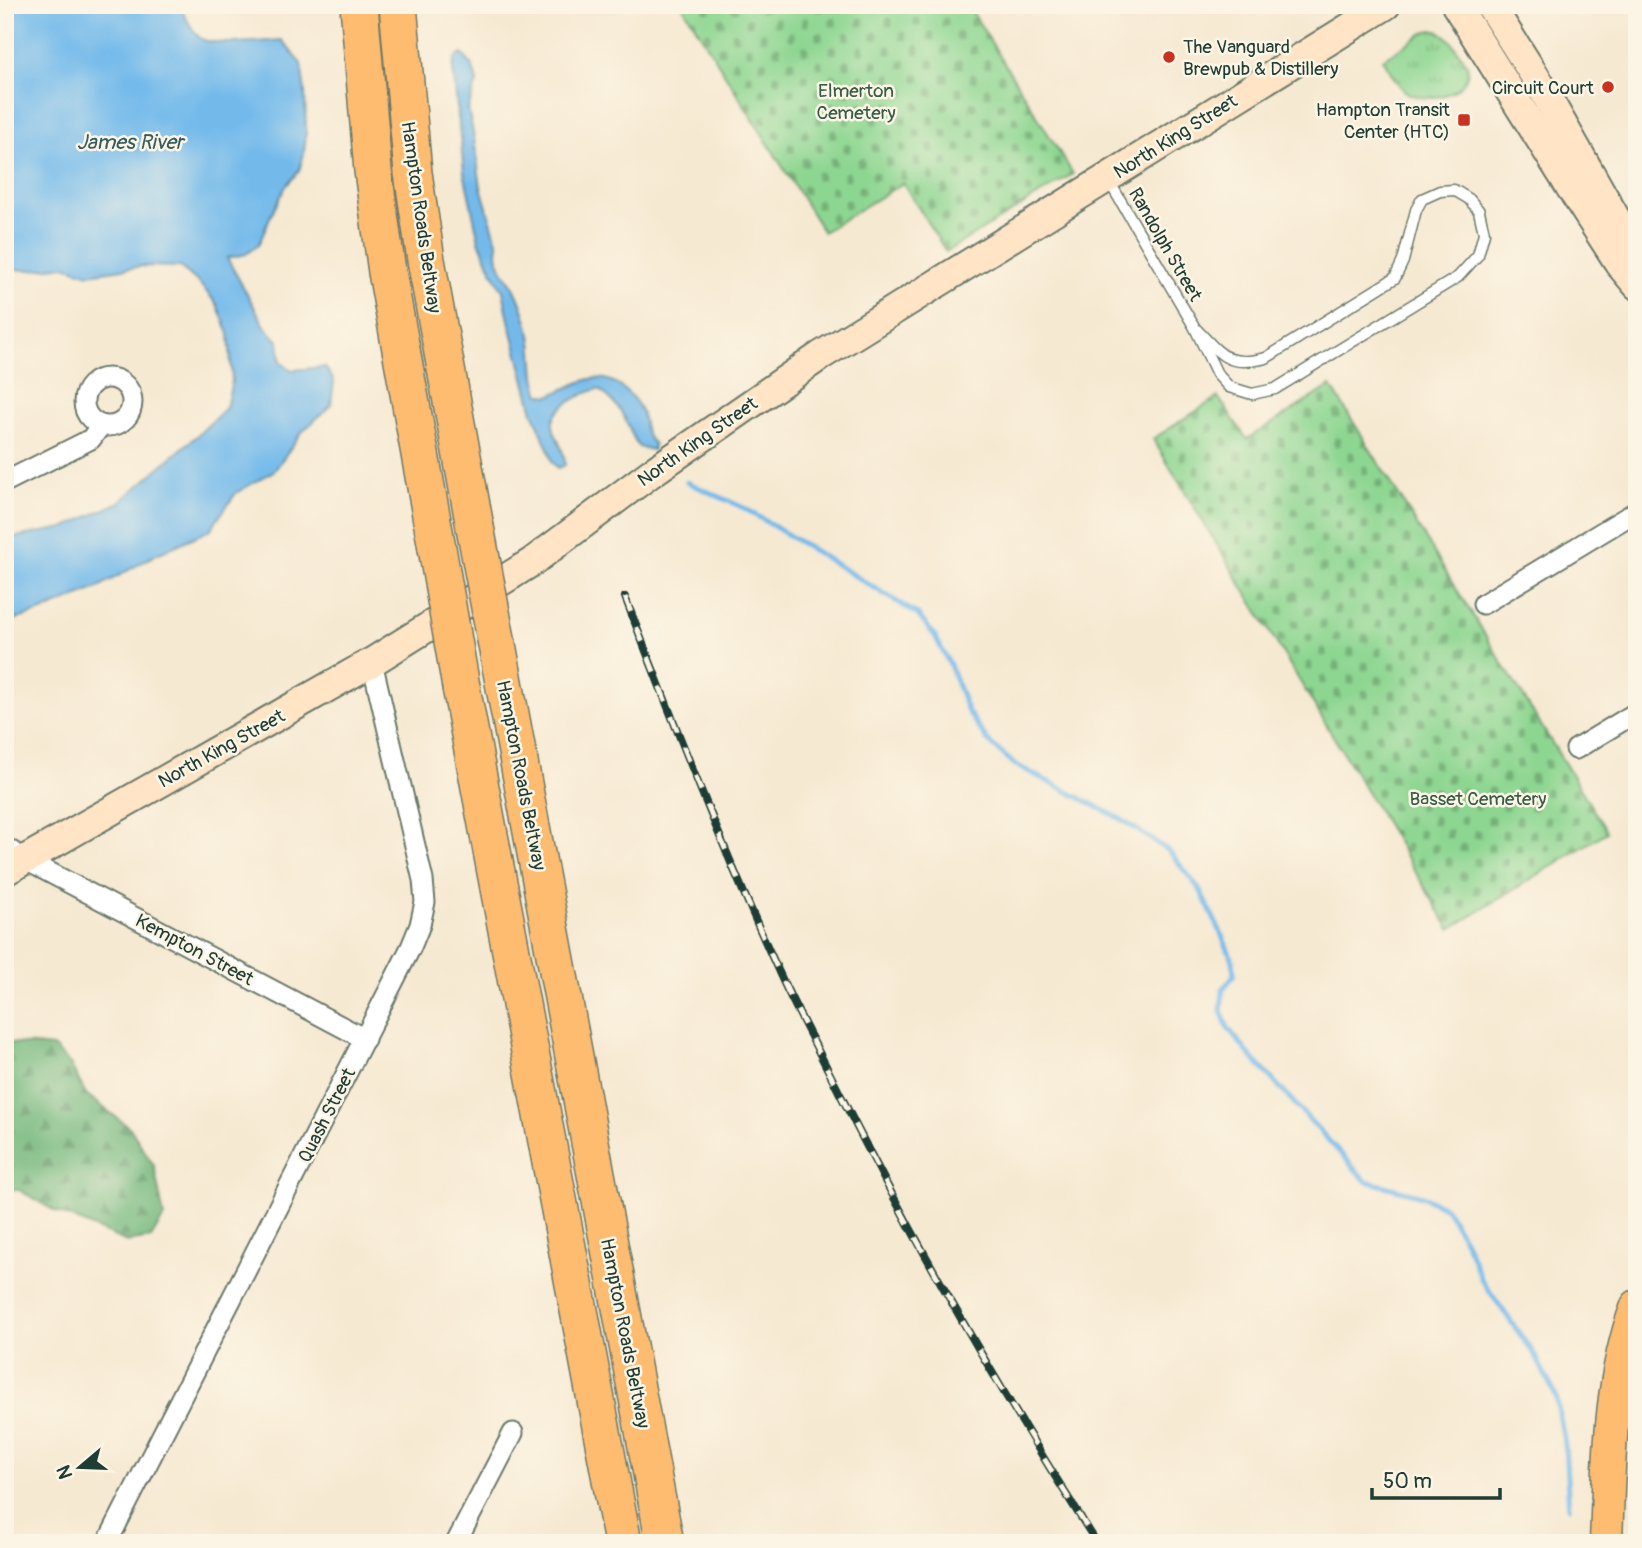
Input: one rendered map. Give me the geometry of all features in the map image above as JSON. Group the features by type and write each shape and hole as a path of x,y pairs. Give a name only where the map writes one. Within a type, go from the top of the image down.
{"highway":[{"name":"Hampton Roads Beltway","path":"359,5 373,171 387,272 461,687 623,1543"},
{"name":"Hampton Roads Beltway","path":"398,5 413,173 426,260 665,1543"}],"main road":[{"name":"North King Street","path":"12,859 372,662 532,562 651,473 820,356 1386,5"},
{"path":"1456,5 1553,161 1621,266 1637,285"},
{"path":"1490,5 1538,81 1637,256"},
{"path":"1606,1543 1612,1422 1619,1374 1637,1306"}],"street":[{"path":"5,482 91,439 100,425"},
{"path":"1483,604 1637,511"},
{"name":"Quash Street","path":"107,1543 365,1039 420,925 425,902 419,857 372,662"},
{"path":"1576,749 1637,712"},
{"name":"Kempton Street","path":"12,859 365,1039"},
{"path":"456,1543 513,1433"}],"lane":[{"name":"Randolph Street","path":"1107,178 1195,328"},
{"path":"1454,190 1469,199 1479,211 1483,233 1478,256 1458,277 1275,389 1252,394 1229,387 1217,374 1195,328 1223,356 1238,362 1266,358 1395,278 1403,261 1416,210 1422,199 1440,191 1454,190"}],"green space":[{"name":"Elmerton Cemetery","path":"682,5 968,5 1073,174 946,252 903,183 823,232"},
{"path":"1434,30 1448,38 1464,60 1468,70 1466,79 1452,92 1443,96 1413,95 1398,84 1383,59 1427,31"},
{"name":"Basset Cemetery","path":"1331,386 1607,832 1450,929 1153,439 1218,397 1247,439"},
{"path":"5,1042 53,1047 70,1064 86,1094 130,1128 154,1166 164,1217 151,1238 127,1242 55,1211 19,1190 5,1190"}],"water":[{"name":"James River","path":"5,5 179,5 194,31 206,41 240,43 282,40 301,64 305,91 304,153 299,171 286,186 259,244 246,254 227,258 266,328 279,342 281,363 292,370 325,367 334,381 331,405 301,433 275,470 236,493 210,530 157,554 95,589 5,623 5,539 64,528 120,502 226,408 232,381 229,334 217,304 199,283 180,267 143,266 89,274 65,266 32,270 5,269"},
{"path":"462,54 472,65 477,82 468,109 481,187 498,245 498,259 519,299 531,335 540,394 549,396 597,378 616,383 639,407 647,434 654,444 653,450 639,447 621,411 599,389 584,394 559,410 553,425 565,465 558,468 552,462 533,412 503,291 479,241 464,172 453,68 455,58"}],"waterway":[{"path":"687,482 744,508 917,614 935,636 950,665 968,712 987,740 1014,764 1119,818 1169,851 1200,890 1233,961 1234,975 1223,989 1221,1011 1228,1028 1366,1181 1422,1196 1446,1208 1467,1245 1481,1279 1536,1357 1556,1396 1565,1446 1569,1507"}],"railway":[{"path":"625,597 721,838 795,1005 861,1136 925,1254 991,1371 1097,1543"}],"place":[{"name":"The Vanguard Brewpub & Distillery","path":"1169,57"},
{"name":"Circuit Court","path":"1608,87"},
{"name":"Hampton Transit Center (HTC)","path":"1464,120"}]}
